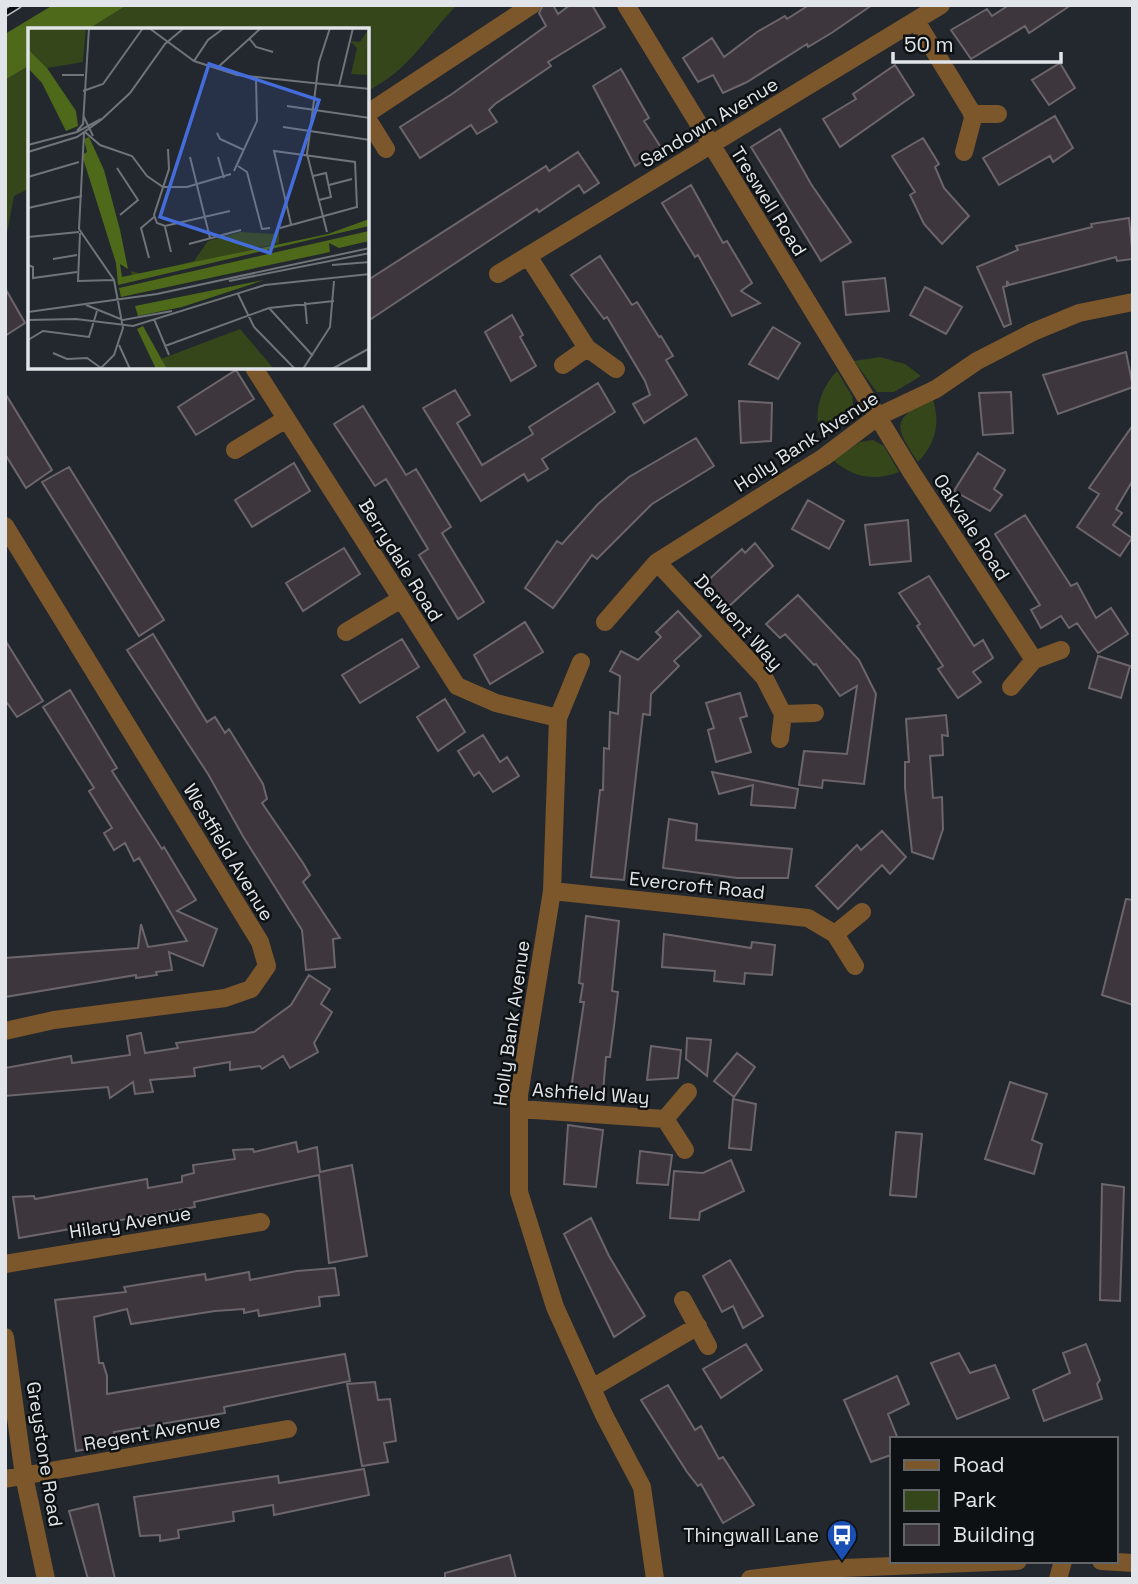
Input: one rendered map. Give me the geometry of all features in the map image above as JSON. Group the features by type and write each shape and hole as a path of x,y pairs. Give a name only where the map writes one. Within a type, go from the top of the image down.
{"street":[{"path":"369,112 532,5"},
{"name":"Treswell Road","path":"626,5 709,146 877,417"},
{"name":"Sandown Avenue","path":"498,274 942,5"},
{"path":"916,21 972,114 964,152"},
{"path":"972,114 998,114"},
{"path":"369,122 386,149"},
{"path":"528,256 587,348 616,369"},
{"name":"Holly Bank Avenue","path":"605,622 657,562 824,457 877,417 936,388 1032,332 1079,313 1133,302"},
{"path":"563,365 587,348"},
{"name":"Berrydale Road","path":"255,369 457,686 496,703 558,718"},
{"name":"Oakvale Road","path":"877,417 1034,660"},
{"path":"235,450 286,419"},
{"name":"Westfield Avenue","path":"5,526 260,942 267,966 251,989 225,999 54,1020 5,1031"},
{"name":"Derwent Way","path":"657,562 764,677 783,714"},
{"path":"346,632 401,598"},
{"path":"1011,687 1034,660 1061,650"},
{"name":"Holly Bank Avenue","path":"581,662 558,718 552,891 519,1109 519,1192 555,1307 642,1487 655,1579"},
{"path":"780,739 783,714 815,713"},
{"name":"Evercroft Road","path":"552,891 808,918 835,934 855,966"},
{"path":"835,934 862,912"},
{"path":"665,1119 688,1093"},
{"name":"Ashfield Way","path":"519,1109 665,1119 685,1150"},
{"name":"Hilary Avenue","path":"5,1264 261,1222"},
{"path":"683,1300 708,1346"},
{"path":"592,1388 698,1326"},
{"name":"Greystone Road","path":"5,1336 24,1476 46,1579"},
{"name":"Regent Avenue","path":"5,1479 288,1429"},
{"path":"750,1579 844,1568 968,1563"}],"green space":[{"path":"53,5 127,5 90,28 28,28 28,66 5,80 5,34"},
{"path":"127,5 457,5 406,63 369,90 369,28 90,28"},
{"path":"28,66 28,189 14,196 5,243 5,80"},
{"path":"880,357 905,364 921,376 894,392 877,392 854,361"},
{"path":"837,371 852,396 854,412 847,422 821,439 819,403 826,386"},
{"path":"932,397 936,415 935,432 933,440 918,462 904,439 901,424 909,412"},
{"path":"873,440 884,446 899,472 881,477 864,476 840,466 833,460 860,442"}],"building":[{"path":"543,5 553,5 558,14 570,5 592,5 605,27 548,62 551,66 495,104 489,110 497,122 477,134 471,125 420,158 400,127 452,94 546,26 539,13"},
{"path":"809,5 872,5 808,47 807,44 747,82 723,93 713,75 698,82 683,58 712,38 724,57 757,32 785,16 787,19"},
{"path":"1009,5 1071,5 1029,33 1025,26 971,59 951,30 987,9 992,16"},
{"path":"1060,63 1075,88 1049,105 1032,80"},
{"path":"895,65 914,95 840,147 823,119 856,99 853,94"},
{"path":"621,69 649,118 644,121 662,149 635,166 593,86"},
{"path":"1055,116 1073,148 1053,162 1050,156 999,185 983,158"},
{"path":"780,129 811,184 851,242 821,261 751,147"},
{"path":"923,138 939,164 935,167 944,188 969,216 942,244 924,224 910,195 915,192 892,156"},
{"path":"578,152 599,183 584,193 579,185 539,212 537,209 369,320 369,279 546,166 549,171"},
{"path":"691,185 723,243 727,241 752,283 741,291 760,303 732,316 698,255 695,257 662,203"},
{"path":"1129,218 1133,259 1117,261 1116,257 1009,285 1007,281 1007,286 1003,287 1011,324 1004,327 977,267 1018,250 1016,246 1092,227 1091,224"},
{"path":"600,256 632,305 637,302 659,337 661,336 673,356 666,360 687,395 644,423 633,404 650,395 645,381 607,317 604,319 571,275"},
{"path":"885,278 889,311 846,315 843,282"},
{"path":"925,287 962,307 946,334 910,315"},
{"path":"5,288 25,323 5,336"},
{"path":"512,315 523,335 520,337 536,366 511,381 485,332"},
{"path":"773,327 800,343 778,379 749,364"},
{"path":"1126,352 1133,387 1058,414 1043,375"},
{"path":"236,370 254,399 196,435 178,407"},
{"path":"598,383 615,412 542,459 548,469 528,481 524,474 481,501 423,408 455,390 470,415 457,423 482,465 533,434 529,427"},
{"path":"1011,392 1013,433 983,435 979,393"},
{"path":"5,393 52,470 26,488 5,454"},
{"path":"739,401 772,403 771,441 741,443"},
{"path":"363,406 406,475 416,469 451,527 442,533 484,602 458,619 419,555 428,549 386,479 375,486 334,424"},
{"path":"1133,425 1133,480 1116,509 1122,513 1113,525 1132,538 1120,556 1077,527 1099,494 1089,488"},
{"path":"696,438 714,466 652,504 597,559 592,555 553,608 525,588 557,541 562,544 598,504 629,477"},
{"path":"978,453 1005,470 994,489 1002,495 990,511 954,491"},
{"path":"294,463 310,491 252,527 235,500"},
{"path":"69,467 164,620 139,636 42,482"},
{"path":"808,500 844,521 829,549 792,529"},
{"path":"1025,515 1071,586 1077,583 1096,618 1111,608 1128,634 1098,653 1077,623 1069,628 1061,616 1041,628 1031,610 1040,605 995,534"},
{"path":"908,520 911,561 870,565 865,525"},
{"path":"755,543 773,566 727,608 704,584 742,549 745,553"},
{"path":"344,548 360,574 303,611 286,583"},
{"path":"929,576 974,646 983,640 993,658 973,672 981,682 958,698 938,669 943,666 899,593"},
{"path":"798,595 859,660 876,694 864,784 823,780 822,788 799,785 804,751 847,754 857,686 840,696 816,664 814,665 785,634 780,638 766,624"},
{"path":"678,611 701,636 674,661 679,666 651,694 650,715 643,714 624,880 591,877 600,790 603,790 604,748 609,749 610,712 618,714 620,676 610,671 621,651 638,660 661,637 656,632"},
{"path":"525,622 543,652 490,684 474,655"},
{"path":"153,634 207,722 215,717 225,733 229,729 263,784 267,799 262,803 310,875 303,882 340,938 333,939 335,967 306,970 302,930 244,838 208,774 127,650"},
{"path":"402,639 419,667 360,703 342,675"},
{"path":"5,640 43,701 17,717 5,700"},
{"path":"1098,656 1130,666 1121,698 1089,688"},
{"path":"70,690 117,768 112,771 162,849 164,847 196,900 177,911 217,929 203,966 169,952 172,970 156,972 157,975 136,978 136,975 5,997 5,958 138,948 141,924 148,947 187,941 139,858 134,861 125,843 114,850 104,833 112,828 89,791 94,788 43,707"},
{"path":"740,693 747,716 740,718 751,752 716,762 708,730 714,728 706,703"},
{"path":"445,699 465,732 438,751 417,717"},
{"path":"946,715 948,736 942,735 943,755 930,756 933,798 942,797 943,829 933,859 912,852 905,788 905,762 909,762 906,719"},
{"path":"483,735 500,762 507,757 519,776 493,792 479,772 474,776 458,751"},
{"path":"712,772 798,789 795,808 751,805 753,785 719,794"},
{"path":"669,819 697,824 696,840 792,849 788,878 737,878 663,868"},
{"path":"882,831 906,857 890,874 882,865 838,909 816,886 857,845 861,850"},
{"path":"1126,899 1133,900 1133,1005 1102,995"},
{"path":"586,916 619,921 612,991 618,992 610,1057 606,1057 603,1092 571,1089 584,1002 580,1002 583,984 579,983"},
{"path":"664,934 751,948 752,942 775,945 772,975 745,973 744,984 714,981 715,971 662,967"},
{"path":"309,975 330,989 321,1004 332,1012 314,1043 318,1052 290,1068 283,1056 262,1069 260,1066 230,1070 230,1062 194,1068 195,1076 150,1080 153,1092 135,1094 133,1082 110,1098 108,1087 5,1096 5,1068 71,1056 72,1063 130,1055 127,1036 141,1033 145,1053 178,1048 176,1043 254,1032 291,1005"},
{"path":"687,1038 711,1040 707,1076 686,1059"},
{"path":"651,1046 681,1050 678,1078 647,1080"},
{"path":"737,1053 755,1067 734,1097 714,1081"},
{"path":"1010,1082 1047,1094 1032,1140 1042,1144 1034,1174 985,1159"},
{"path":"733,1099 756,1104 751,1150 729,1148"},
{"path":"568,1125 603,1130 596,1187 564,1184"},
{"path":"896,1132 922,1134 916,1197 890,1195"},
{"path":"296,1142 298,1152 317,1147 320,1172 352,1165 367,1256 329,1263 319,1175 194,1202 195,1207 19,1238 13,1197 34,1196 35,1199 147,1179 148,1188 182,1182 182,1176 194,1173 193,1165 235,1159 233,1150 253,1149 254,1152"},
{"path":"640,1151 672,1155 668,1185 637,1183"},
{"path":"731,1160 744,1191 700,1212 699,1220 670,1218 674,1171 703,1173"},
{"path":"1102,1184 1124,1187 1120,1301 1100,1300"},
{"path":"591,1218 609,1256 645,1316 614,1337 564,1234"},
{"path":"730,1260 763,1316 743,1328 733,1306 722,1312 703,1276"},
{"path":"335,1268 339,1295 319,1297 320,1306 259,1316 258,1310 244,1313 244,1309 215,1311 131,1324 127,1309 94,1317 99,1363 103,1363 107,1376 107,1394 345,1354 350,1381 224,1407 225,1413 114,1432 116,1444 76,1451 55,1300 126,1292 124,1287 205,1274 206,1280 249,1272 250,1280 297,1271"},
{"path":"746,1344 762,1370 721,1398 703,1369"},
{"path":"1086,1344 1100,1380 1097,1384 1102,1399 1044,1421 1033,1390 1070,1373 1063,1353"},
{"path":"959,1353 970,1373 995,1365 1009,1398 957,1419 931,1363"},
{"path":"897,1376 909,1404 888,1414 897,1437 890,1437 890,1455 871,1462 844,1400"},
{"path":"375,1382 378,1400 390,1399 396,1441 384,1443 388,1462 362,1466 347,1384"},
{"path":"668,1385 695,1430 701,1426 719,1459 723,1457 754,1505 723,1523 701,1484 698,1486 687,1472 641,1400"},
{"path":"364,1469 369,1495 274,1515 273,1505 233,1512 234,1521 178,1530 179,1538 160,1541 160,1535 140,1536 134,1497 278,1476 279,1483"},
{"path":"98,1504 115,1579 88,1579 69,1511"},
{"path":"510,1555 516,1579 445,1579 445,1573"}],"railway":[{"path":"5,13 18,5"}],"place":[{"name":"Thingwall Lane","path":"842,1562"}]}
